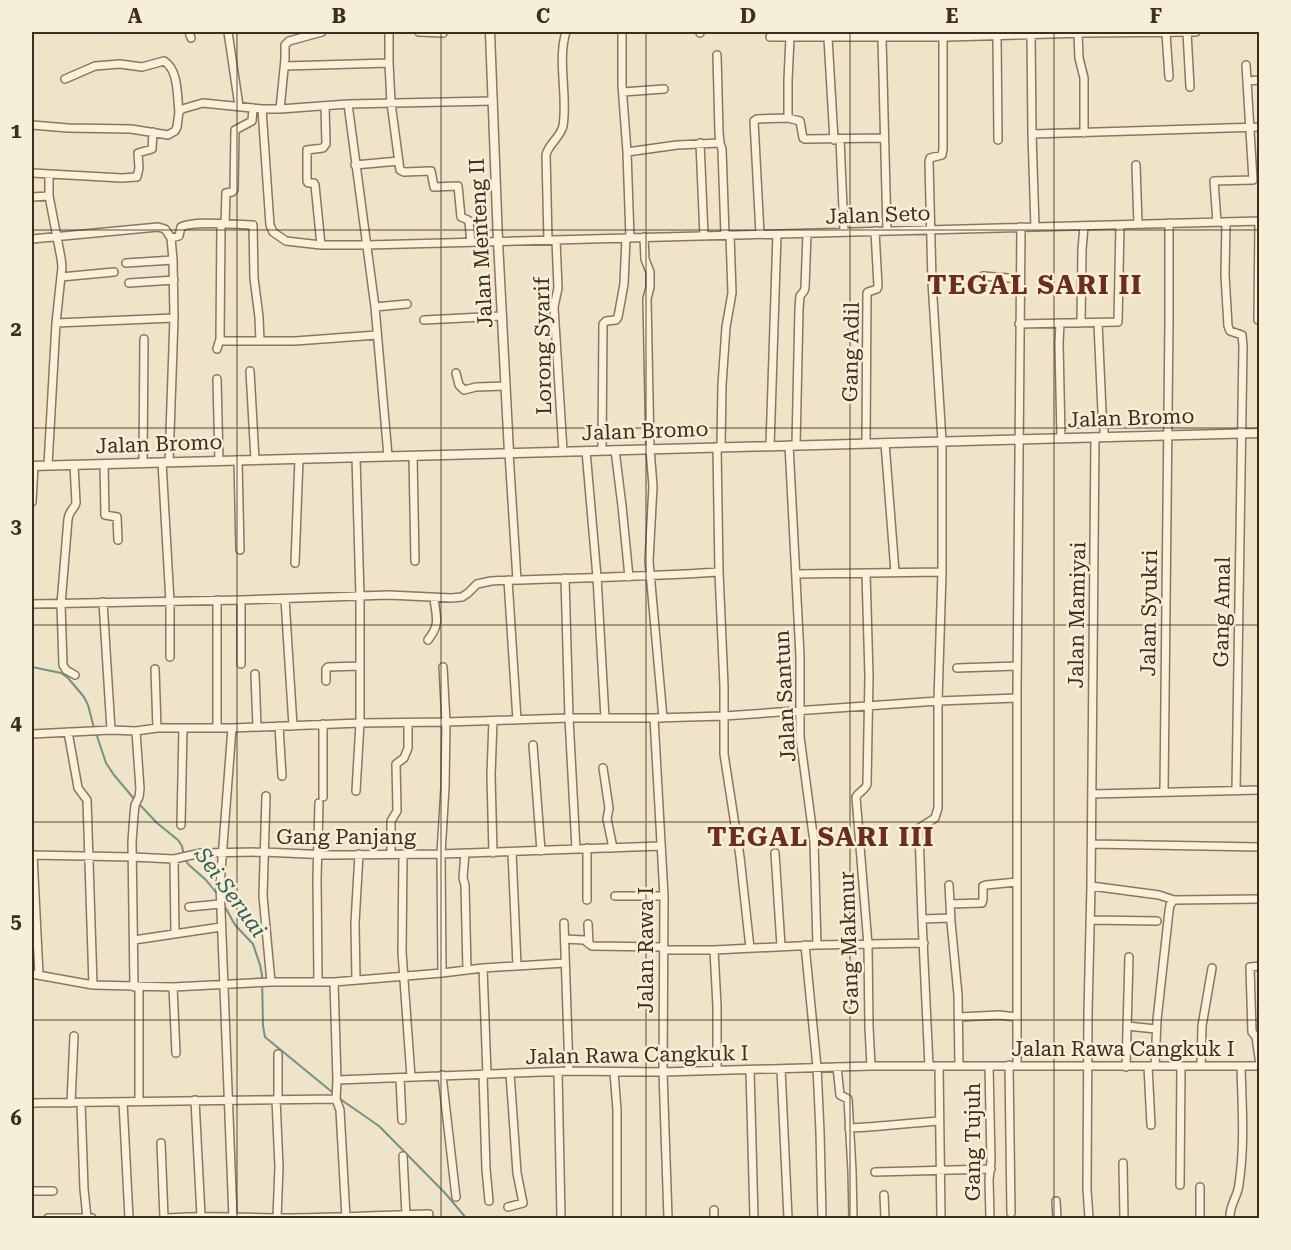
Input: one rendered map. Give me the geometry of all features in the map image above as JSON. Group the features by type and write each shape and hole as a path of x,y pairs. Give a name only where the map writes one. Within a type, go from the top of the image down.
{"street":[{"path":"228,32 239,106"},
{"path":"280,109 285,45 287,42 312,33 322,32"},
{"path":"389,32 388,63 391,104 400,170 404,172 431,171 434,187 458,186 461,217 469,222 471,242"},
{"path":"419,32 443,33"},
{"name":"Jalan Menteng II","path":"490,32 509,453"},
{"name":"Lorong Syarif","path":"563,451 554,307 558,288 546,155 549,146 558,137 563,125 563,55 566,32"},
{"path":"602,450 603,324 606,321 616,320 618,317 624,284 628,238 622,32"},
{"path":"1083,32 1079,58 1084,78 1084,133"},
{"path":"1186,32 1190,87"},
{"path":"770,38 828,38 846,35 882,38 906,34 997,36 1010,33 1196,32"},
{"path":"1031,33 1035,227"},
{"path":"1166,33 1169,77"},
{"path":"929,1066 919,831 921,827 935,818 938,808 942,441 932,282 929,160 942,155 943,149 947,35"},
{"path":"997,36 998,140"},
{"path":"788,118 790,38"},
{"path":"828,38 844,232"},
{"path":"882,38 887,231"},
{"path":"717,55 720,143 732,293 726,327 719,447 719,572 725,762 740,857 750,948"},
{"path":"32,125 131,129 168,135 177,127 179,112 174,75 170,65 164,60 142,68 120,64 95,66 65,79"},
{"path":"285,66 388,63"},
{"path":"1217,222 1214,181 1253,180 1246,65"},
{"path":"1247,81 1260,80"},
{"path":"623,92 664,89"},
{"path":"179,112 187,106 203,103 280,109 348,104 493,101"},
{"path":"348,104 375,307 388,456"},
{"path":"321,245 315,185 307,182 307,150 323,148 326,144 325,106"},
{"path":"217,349 220,339 223,224 226,193 234,190 235,130 252,121 253,108"},
{"path":"171,238 179,236 183,225 203,223 270,225 262,109"},
{"path":"760,234 754,121 788,118 800,121 805,139 884,138"},
{"path":"1032,134 1260,126"},
{"path":"32,173 137,177 140,168 138,153 152,149 153,132"},
{"path":"700,143 704,236"},
{"path":"627,152 677,145 720,143"},
{"path":"355,165 399,161"},
{"path":"1136,165 1138,224"},
{"path":"48,465 56,323 61,277 61,258 49,196 49,174"},
{"path":"32,197 49,196"},
{"path":"1258,320 1259,221"},
{"name":"Jalan Seto","path":"270,225 273,232 286,241 321,245 367,245 1259,221"},
{"name":"Gang Amal","path":"1226,222 1225,275 1228,326 1230,332 1243,337 1236,791"},
{"name":"Jalan Syukri","path":"1164,792 1169,224"},
{"path":"253,225 260,341"},
{"path":"1019,324 1118,322 1120,225"},
{"path":"1080,323 1084,226"},
{"path":"32,239 158,227 165,230 171,238 174,318 166,462 170,657"},
{"path":"1011,1213 1013,1065 1017,1017 1021,227"},
{"name":"Gang Adil","path":"867,443 867,293 877,289 878,286 875,231"},
{"name":"Jalan Santun","path":"807,233 805,288 800,296 799,309 792,445 800,656 800,737 814,842 818,945"},
{"path":"770,446 777,234"},
{"path":"644,237 645,259 650,272 650,287 646,299 653,486 650,577 663,718"},
{"path":"126,263 173,260"},
{"path":"61,277 114,272"},
{"path":"983,276 1020,279"},
{"path":"129,283 174,280"},
{"path":"375,307 407,304"},
{"path":"424,320 502,316"},
{"path":"56,323 174,318"},
{"name":"Jalan Mamiyai","path":"1089,1218 1087,1189 1088,1012 1092,794 1100,437 1104,421 1098,322"},
{"path":"1060,324 1061,438"},
{"path":"220,339 224,341 295,341 377,335"},
{"path":"143,463 144,339"},
{"path":"250,371 255,460"},
{"path":"456,373 459,385 464,390 476,387 506,386"},
{"path":"217,379 219,461"},
{"name":"Jalan Bromo","path":"33,466 1260,432"},
{"path":"885,443 895,572"},
{"path":"615,450 629,577"},
{"path":"586,451 597,577 605,718"},
{"path":"509,453 517,580"},
{"path":"413,456 415,561"},
{"path":"356,457 360,596 360,723 356,791"},
{"path":"295,563 298,459"},
{"path":"238,460 240,550"},
{"path":"104,464 105,515 117,517 118,540"},
{"path":"74,465 76,502 69,511 61,603 63,665 75,675"},
{"path":"32,502 33,466"},
{"path":"32,604 389,595 462,597 481,582 650,577 719,572"},
{"path":"796,574 942,572"},
{"name":"Gang Makmur","path":"866,573 867,784 866,788 856,797 868,945 868,1018 871,1066"},
{"path":"564,578 568,718 576,849"},
{"path":"508,580 517,720"},
{"path":"428,640 435,631 436,625 434,598"},
{"path":"285,599 293,726"},
{"path":"217,728 218,600"},
{"path":"241,600 241,664"},
{"path":"103,602 111,730"},
{"path":"326,681 327,667 360,666"},
{"path":"957,668 1017,666"},
{"path":"442,973 441,854 446,722 443,667"},
{"path":"155,669 157,728"},
{"path":"255,674 257,727"},
{"path":"32,734 136,731 157,728 724,716 938,701 1017,698"},
{"name":"Jalan Rawa I","path":"654,718 664,896 663,1072 668,1218"},
{"path":"493,721 491,775 493,852"},
{"path":"391,854 391,821 396,811 396,764 404,758 408,748 408,723"},
{"path":"318,982 317,854 323,724"},
{"path":"279,726 282,776"},
{"path":"181,825 183,728"},
{"path":"232,728 220,903 233,1217"},
{"path":"136,731 140,774 139,797 135,805 132,826 132,857 139,1102"},
{"path":"68,732 76,782 87,800 93,985"},
{"path":"533,745 541,851"},
{"path":"603,768 609,808 607,819 613,848"},
{"path":"1092,794 1260,790"},
{"path":"266,796 262,896 269,982"},
{"path":"1092,844 1260,847"},
{"name":"Gang Panjang","path":"32,855 181,857 201,853 263,852 441,854 661,846"},
{"path":"587,848 587,900"},
{"path":"512,852 516,965"},
{"path":"465,853 463,875 467,970"},
{"path":"775,853 781,946"},
{"path":"356,980 355,939 359,854"},
{"path":"403,854 402,952 411,1077"},
{"path":"32,855 35,975 93,985 173,987 269,982 334,982 516,965 565,963"},
{"path":"175,934 181,857"},
{"path":"950,904 982,903 983,886 1017,882"},
{"path":"949,885 959,1017 959,1066"},
{"path":"1091,886 1159,895 1174,900 1260,899"},
{"path":"615,896 664,896"},
{"path":"1151,1125 1151,1066 1169,911 1174,900"},
{"path":"189,907 220,903"},
{"path":"922,919 950,918"},
{"path":"1090,920 1157,921"},
{"path":"564,923 569,1071"},
{"path":"588,924 589,944"},
{"path":"134,940 221,927"},
{"path":"565,939 584,940 592,946 714,950 805,945 924,943"},
{"path":"805,945 817,1068 822,1218"},
{"path":"714,950 717,1070"},
{"path":"1125,1066 1129,957"},
{"path":"1260,966 1250,967 1252,1032 1256,1037 1260,1065"},
{"path":"483,968 486,1168 489,1201"},
{"path":"1201,1066 1202,1026 1212,968"},
{"path":"334,982 336,1096 340,1110 346,1218"},
{"path":"173,987 176,1053"},
{"path":"959,1017 999,1015 1017,1017"},
{"path":"1128,1026 1156,1029"},
{"path":"71,1103 74,1036"},
{"path":"277,1218 278,1054"},
{"name":"Jalan Rawa Cangkuk I","path":"336,1080 569,1071 663,1072 871,1066 1260,1065"},
{"path":"939,1066 941,1218"},
{"name":"Gang Tujuh","path":"989,1066 990,1218"},
{"path":"1180,1185 1181,1066"},
{"path":"1230,1215 1231,1205 1239,1185 1242,1149 1241,1066"},
{"path":"837,1067 839,1092 841,1096 848,1099 853,1218"},
{"path":"781,1069 788,1218"},
{"path":"750,1070 754,1218"},
{"path":"558,1072 561,1218"},
{"path":"614,1072 617,1218"},
{"path":"508,1207 523,1203 517,1173 510,1073"},
{"path":"442,1075 456,1197"},
{"path":"400,1078 402,1120"},
{"path":"32,1103 336,1096"},
{"path":"195,1100 203,1217"},
{"path":"123,1102 129,1218"},
{"path":"81,1103 87,1218"},
{"path":"849,1128 939,1121"},
{"path":"161,1143 166,1218 346,1218 429,1214"},
{"path":"403,1156 403,1216"},
{"path":"1123,1163 1125,1218"},
{"path":"875,1172 991,1169"},
{"path":"1200,1187 1200,1218"},
{"path":"32,1191 52,1191"},
{"path":"884,1195 885,1218"},
{"path":"1056,1201 1057,1218"},
{"path":"714,1210 714,1218"},
{"path":"48,1218 92,1218"}],"waterway":[{"name":"Sei Seruai","path":"32,667 61,673 68,678 84,697 94,728"},
{"name":"Sei Seruai","path":"96,733 106,763 135,800"},
{"name":"Sei Seruai","path":"139,804 178,840 185,860 218,895"},
{"name":"Sei Seruai","path":"224,905 235,925 253,944 260,965 265,1037 343,1101 379,1126 445,1193 466,1218"}],"district":[{"name":"TEGAL SARI II","path":"1035,285"},
{"name":"TEGAL SARI III","path":"821,837"}]}
